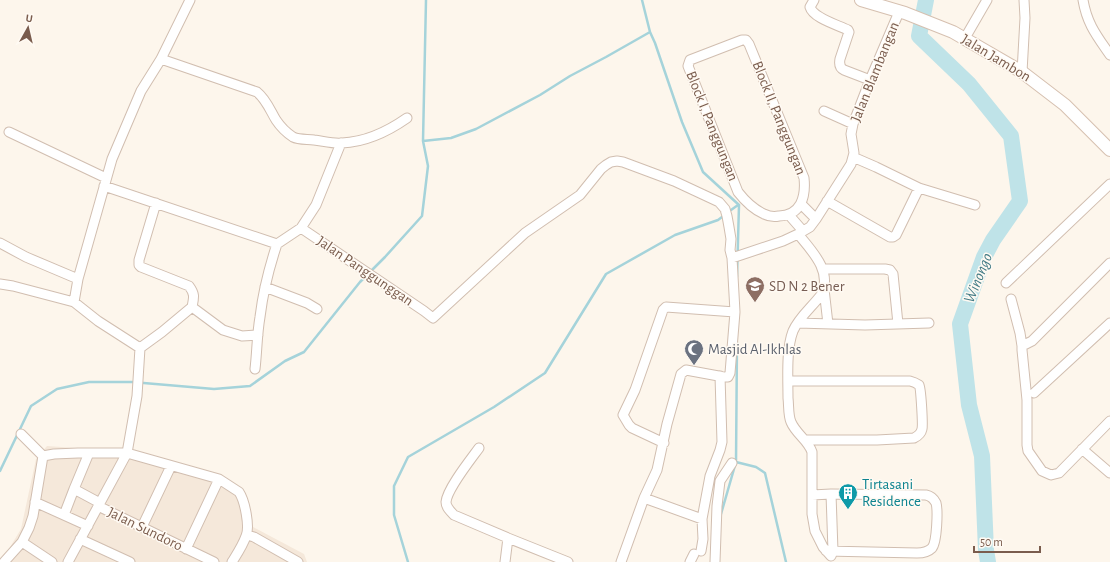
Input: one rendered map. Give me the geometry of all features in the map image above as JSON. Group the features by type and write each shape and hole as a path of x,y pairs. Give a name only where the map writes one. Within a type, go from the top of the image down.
{"main road":[{"name":"Jalan Jambon","path":"861,0 953,32 1022,72 1065,105 1110,150"}],"street":[{"path":"74,302 78,279 112,159 141,91 161,59 190,0"},
{"path":"814,0 810,7 811,11 826,21 848,30 849,32 840,59 841,67 844,70 870,80"},
{"path":"965,38 987,0"},
{"path":"1022,72 1025,18 1024,0"},
{"path":"1084,0 1088,22 1110,56"},
{"name":"Jalan Blambangan","path":"853,157 851,131 853,124 870,80 902,13"},
{"name":"Block I, Panggungan","path":"746,40 742,40 690,60 688,66 738,192 750,205 765,215 789,215"},
{"name":"Block II, Panggungan","path":"746,40 802,172 805,184 803,197 800,204"},
{"path":"161,59 257,92 264,99 279,124 298,139 311,139 341,143 375,136 407,118"},
{"path":"824,112 853,124"},
{"path":"9,132 105,182 156,203 277,244 265,287 260,318 255,369"},
{"path":"300,228 318,200 341,143"},
{"path":"621,562 644,498 657,470 676,390 683,371 688,370 728,377 731,371 735,312 736,257 783,242 810,226 851,164 853,157 919,188 975,205"},
{"name":"Jalan Panggunggan","path":"277,244 300,228 433,318 525,233 580,195 601,169 606,165 617,161 674,181 719,202 725,209 731,239 730,250 736,257"},
{"path":"1006,283 1110,184"},
{"path":"827,201 890,237 893,237 896,235 919,188"},
{"path":"68,562 127,453 137,396 140,348 192,307 194,295 193,291 188,286 141,267 138,263 156,203"},
{"path":"816,219 800,204 796,210 789,215 823,269 828,324"},
{"path":"0,243 26,257 78,279"},
{"path":"1022,346 1032,341 1110,263"},
{"path":"823,269 890,270 893,274 898,324"},
{"path":"0,284 74,302 98,321 140,348"},
{"path":"265,287 307,303 317,310"},
{"path":"824,290 794,330 790,344 788,381 790,420 811,448 812,452 812,514 815,531 820,542 830,555"},
{"path":"1011,299 1022,346 1027,400 1028,451 1042,471 1050,475 1059,473 1110,421"},
{"path":"192,307 223,330 242,336 258,335"},
{"path":"664,443 632,428 624,415 636,390 663,310 666,307 735,312"},
{"path":"798,323 865,325 929,323"},
{"path":"1034,393 1110,323"},
{"path":"695,556 703,539 702,519 710,476 722,446 723,429 720,376"},
{"path":"788,381 910,381 916,383 920,388 922,426 920,434 914,438 877,440 805,440"},
{"path":"21,434 42,454 127,453 219,479 241,494 247,524 247,535 232,562"},
{"path":"479,448 447,496 446,505 448,509 454,515 568,562"},
{"path":"1082,449 1110,473"},
{"path":"64,515 89,453"},
{"path":"4,562 22,542 29,528 33,516 42,454"},
{"path":"715,562 717,506 720,481 732,463"},
{"path":"142,527 171,466"},
{"path":"186,548 219,479"},
{"name":"Jalan Sundoro","path":"74,489 99,505 214,562"},
{"path":"830,555 831,494"},
{"path":"812,495 926,495 933,499 936,506 936,534 934,545 928,551 917,553 830,555"},
{"path":"644,498 702,519"},
{"path":"34,502 88,526"},
{"path":"247,535 254,537 298,562"},
{"path":"505,562 508,538"},
{"path":"80,539 130,562"},
{"path":"22,542 52,562"}],"shaded area":[{"path":"47,446 133,452 238,491 253,527 304,554 307,562 1,562 21,529 36,459"}],"waterway":[{"path":"426,0 423,141 451,138 476,129 540,95 570,76 650,32"},
{"path":"642,0 650,32 682,122 703,172 739,205"},
{"name":"Winongo","path":"926,0 919,36 969,84 1011,136 1020,201 993,240 984,257 960,324 969,405 982,456 986,550 988,562"},
{"path":"0,471 31,406 57,389 89,382 132,382 214,389 250,386 285,361 304,352 360,282 422,216 428,166 423,141"},
{"path":"731,210 738,205"},
{"path":"737,277 739,205"},
{"path":"408,562 394,515 394,486 408,457 494,407 545,373 606,274 675,235 718,220 722,217"},
{"path":"721,514 736,462 737,342"},
{"path":"736,462 756,467 765,473 786,562"}],"place":[{"name":"SD N 2 Bener","path":"755,303"},
{"name":"Masjid Al-Ikhlas","path":"694,366"},
{"name":"Tirtasani Residence","path":"848,510"}]}
